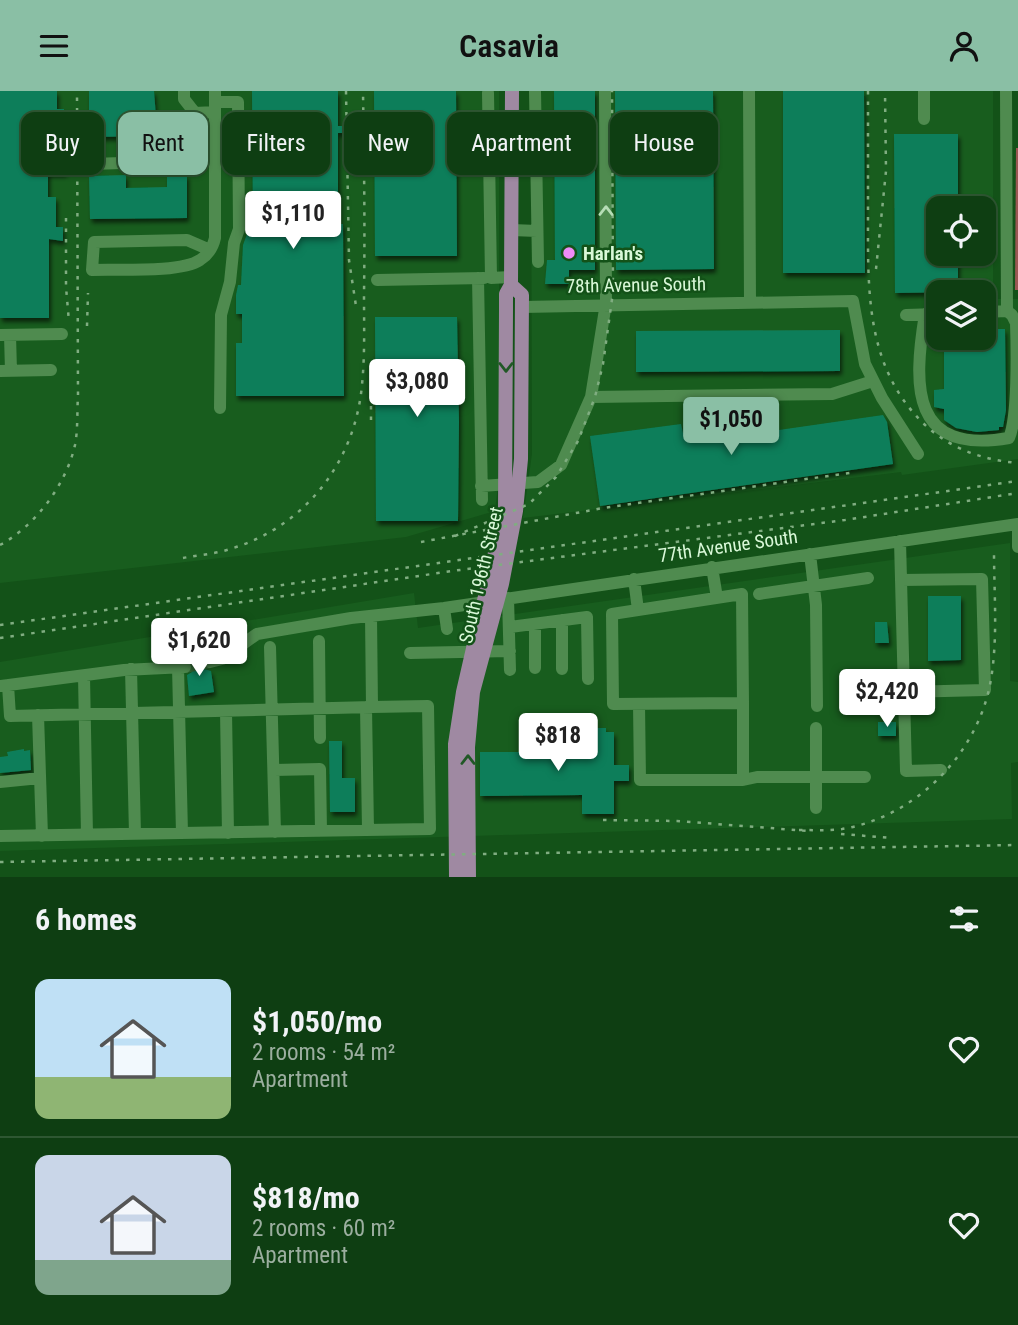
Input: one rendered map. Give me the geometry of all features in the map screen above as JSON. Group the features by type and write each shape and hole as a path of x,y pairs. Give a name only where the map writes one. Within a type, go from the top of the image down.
{"main road":[{"name":"South 196th Street","path":"512,92 512,112"},
{"name":"South 196th Street","path":"469,877 468,747 473,692 502,584 516,511 521,459 514,424 506,294 511,281 512,175"},
{"name":"South 196th Street","path":"456,877 455,744 463,692 505,509 514,424 522,295 511,281"}],"street":[{"path":"184,91 184,99 195,113 215,102 238,102 239,229 221,315 220,408"},
{"path":"535,91 535,112"},
{"path":"512,92 488,92 482,493 538,482 561,465 590,397 606,303 605,91"},
{"path":"749,91 750,302"},
{"path":"924,91 924,119"},
{"path":"1006,91 1012,118 1007,311"},
{"path":"210,250 187,240 94,242 92,270 178,267 199,261 210,250 215,238 215,102"},
{"path":"104,164 215,160"},
{"path":"536,175 538,263"},
{"path":"512,230 537,231"},
{"path":"377,280 484,278 511,281"},
{"name":"78th Avenue South","path":"522,307 606,303 853,300 865,364 873,381"},
{"path":"926,338 919,365 920,396 926,412 943,431 964,439 1009,438 1014,432 1018,413 1016,323 1012,314 1007,311 996,311"},
{"path":"906,315 926,314"},
{"path":"51,370 5,371 5,335 62,334"},
{"path":"590,397 832,394 873,381 918,454"},
{"path":"1018,524 1018,547"},
{"name":"77th Avenue South","path":"210,663 222,659 257,634 1018,524"},
{"path":"900,541 905,771 941,770"},
{"path":"810,554 816,610 817,706"},
{"path":"712,567 717,598"},
{"path":"759,594 868,578"},
{"path":"634,579 638,610"},
{"path":"901,580 982,579 983,607 985,691 904,692"},
{"path":"743,703 613,704 612,614 742,594 743,703 743,780"},
{"path":"508,598 510,670"},
{"path":"444,608 447,629"},
{"path":"368,830 371,616"},
{"path":"510,627 587,617 588,679"},
{"path":"562,620 562,669"},
{"path":"535,624 536,668"},
{"path":"319,641 320,738"},
{"path":"271,647 275,832"},
{"path":"410,653 510,651"},
{"path":"0,836 182,834 430,829 428,706 272,709 226,711 179,712 132,713 84,714 38,715 10,716 4,686 131,669 181,667 179,712 182,834"},
{"path":"131,669 135,834"},
{"path":"83,676 87,835"},
{"path":"639,704 640,780 864,777"},
{"path":"226,711 228,833"},
{"path":"38,715 42,836"},
{"path":"816,729 816,808"},
{"path":"274,770 320,769 321,831"},
{"path":"0,782 40,778"}],"shaded area":[{"path":"0,91 499,91 499,112 447,112 447,175 499,175 499,477 495,511 406,537 0,583"},
{"path":"531,91 993,91 993,196 926,196 926,266 993,266 993,280 926,280 926,350 996,350 996,299 1018,299 1018,459 902,475 901,472 523,518 532,454 531,175 596,175 596,112 531,112"},
{"path":"1018,148 1018,290 1015,290"},
{"path":"1010,543 1010,681 1018,682 1018,762 1011,763 1012,819 0,851 0,662 414,593 418,628"}],"building":[{"path":"0,91 57,91 57,109 64,109 64,112 21,112 21,175 48,175 48,197 56,197 56,227 63,227 63,241 49,239 49,318 0,318"},
{"path":"89,91 154,91 156,112 118,112 118,137 104,137 104,112 89,112"},
{"path":"252,91 338,91 338,126 343,126 344,133 338,133 338,224 343,224 344,396 236,396 236,343 242,343 242,314 236,314 236,295 238,285 241,285 243,245 247,234 253,234 253,175 330,175 330,112 252,112"},
{"path":"374,91 456,91 456,112 447,112 447,175 457,175 457,256 375,256 375,175 433,175 433,112 374,112"},
{"path":"554,91 595,91 595,112 554,112"},
{"path":"615,91 713,91 713,112 615,112"},
{"path":"783,91 864,91 865,273 783,273"},
{"path":"894,134 958,134 958,196 926,196 926,266 958,266 958,280 926,280 926,293 895,293"},
{"path":"126,175 126,188 167,187 167,175 187,175 187,218 90,219 89,176"},
{"path":"554,175 595,175 595,270 569,270 569,284 545,284 547,260 555,260"},
{"path":"615,175 713,175 714,269 616,270"},
{"path":"375,317 457,317 458,521 376,521"},
{"path":"996,329 1005,329 1006,410 1003,427 999,427 999,430 977,432 956,428 944,420 944,409 934,407 934,390 944,389 944,350 996,350"},
{"path":"840,330 840,371 636,372 636,331"},
{"path":"883,415 887,422 893,464 600,506 590,436 681,424 683,433 764,422 765,432"},
{"path":"928,596 961,596 961,660 928,661"},
{"path":"875,622 887,622 889,643 875,643"},
{"path":"204,656 202,665 204,669 211,671 214,692 189,696 187,675 192,672 194,666 190,660 184,658"},
{"path":"878,722 896,722 896,736 878,736"},
{"path":"592,728 606,728 606,732 614,732 614,765 629,765 629,781 614,781 614,814 582,814 582,795 480,796 480,752 581,752 581,732 592,732"},
{"path":"329,741 342,741 342,778 355,778 355,812 330,812"},
{"path":"30,750 31,770 0,773 0,757 8,756 7,752"}],"tunnel":[{"path":"185,667 210,662"}],"railway":[{"path":"0,545 25,527 47,503 64,475 75,445 78,395 77,91"},
{"path":"346,91 349,260 356,306"},
{"path":"183,558 230,549 257,539 281,525 303,508 322,488 349,440 357,413 364,362 363,91"},
{"path":"455,536 529,504 556,477 578,441 595,397 603,364 613,292 612,91"},
{"path":"868,91 870,297 880,351 890,376 903,400 922,422 943,439 979,456 1018,463"},
{"path":"876,269 886,171 885,91"},
{"path":"66,218 69,322"},
{"path":"87,326 88,293"},
{"path":"371,375 371,420"},
{"path":"421,542 603,508 856,472"},
{"path":"0,625 1018,481"},
{"path":"0,638 452,571 845,520 1018,493"},
{"path":"799,830 842,829 895,811 940,777 958,756 973,732 991,679 995,631 994,551"},
{"path":"603,820 677,821 809,831"},
{"path":"841,834 893,838"},
{"path":"0,862 1018,845"}],"place":[{"name":"Harlan's","path":"569,253"}]}
